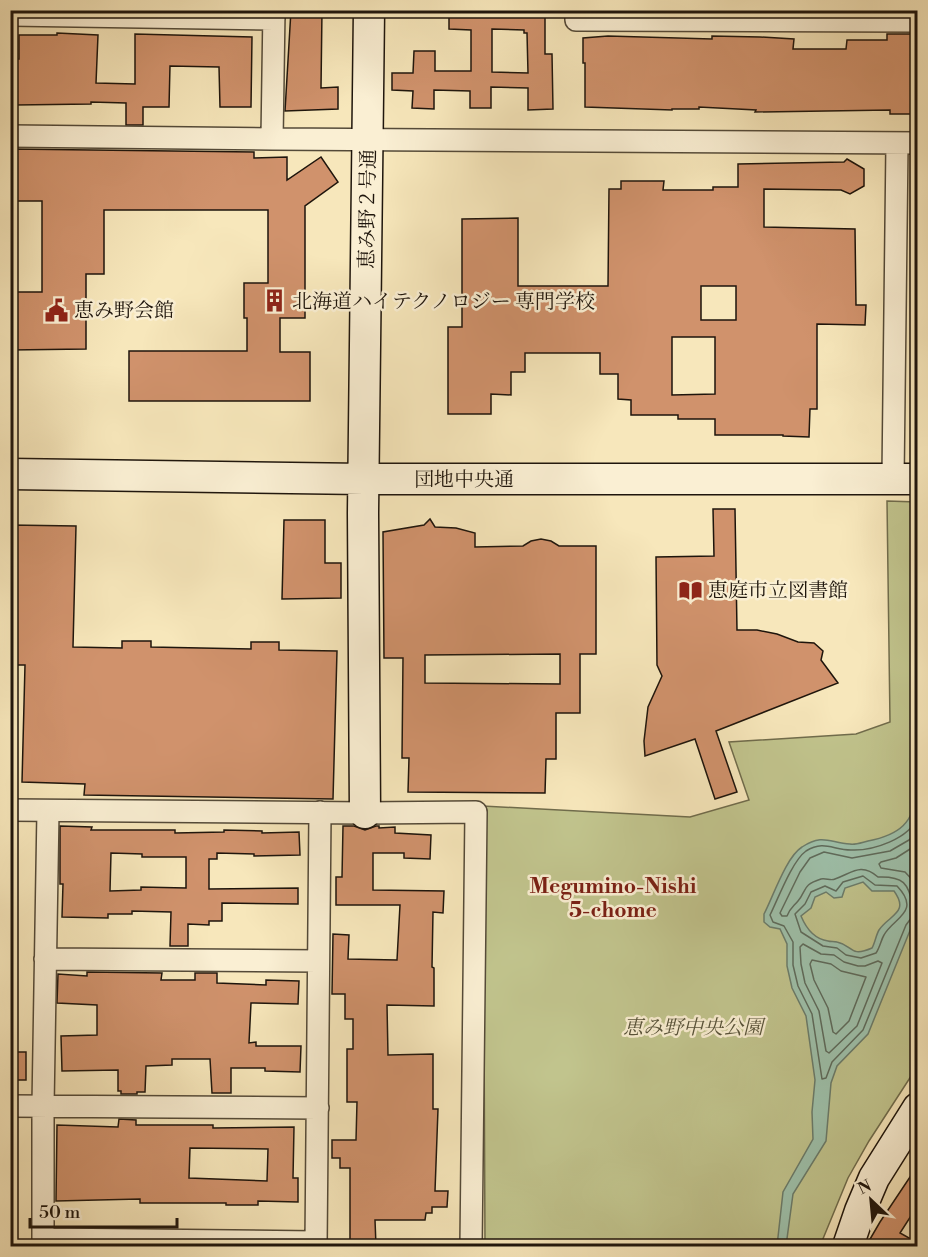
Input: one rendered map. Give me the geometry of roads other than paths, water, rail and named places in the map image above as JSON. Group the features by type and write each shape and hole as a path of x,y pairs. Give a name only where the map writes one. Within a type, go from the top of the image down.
{"street":[{"name":"恵み野２号通","path":"365,813 363,524 369,10"},
{"path":"576,10 576,20 918,21"},
{"path":"10,15 274,15 272,139"},
{"path":"10,136 907,143 905,478"},
{"name":"団地中央通","path":"10,474 364,479 905,478"},
{"path":"10,810 476,812 471,1246"},
{"path":"48,811 43,1243 316,1244 320,812"},
{"path":"45,959 318,961"},
{"path":"10,1106 318,1108"},
{"path":"848,1246 874,1178 918,1108"}],"water":[{"path":"917,791 917,919 911,928 868,1034 837,1066 831,1083 826,1141 793,1194 786,1246 777,1246 783,1192 813,1139 812,1112 815,1080 806,1016 792,988 787,966 787,944 780,929 770,927 764,922 764,914 785,868 802,847 816,840 855,844 888,835 903,826 915,802","holes":["863,882 872,891 894,891 900,904 896,913 879,930 872,948 865,951 855,951 842,944 819,938 808,929 801,916 811,908 815,897 826,892 834,898 842,897 845,888"]}],"place":[{"name":"北海道ハイテクノロジー 専門学校","path":"274,301"},
{"name":"恵み野会館","path":"56,310"},
{"name":"恵庭市立図書館","path":"690,590"}],"district":[{"name":"Megumino-Nishi 5-chome","path":"613,898"}],"park label":[{"name":"恵み野中央公園","path":"693,1027"}]}
